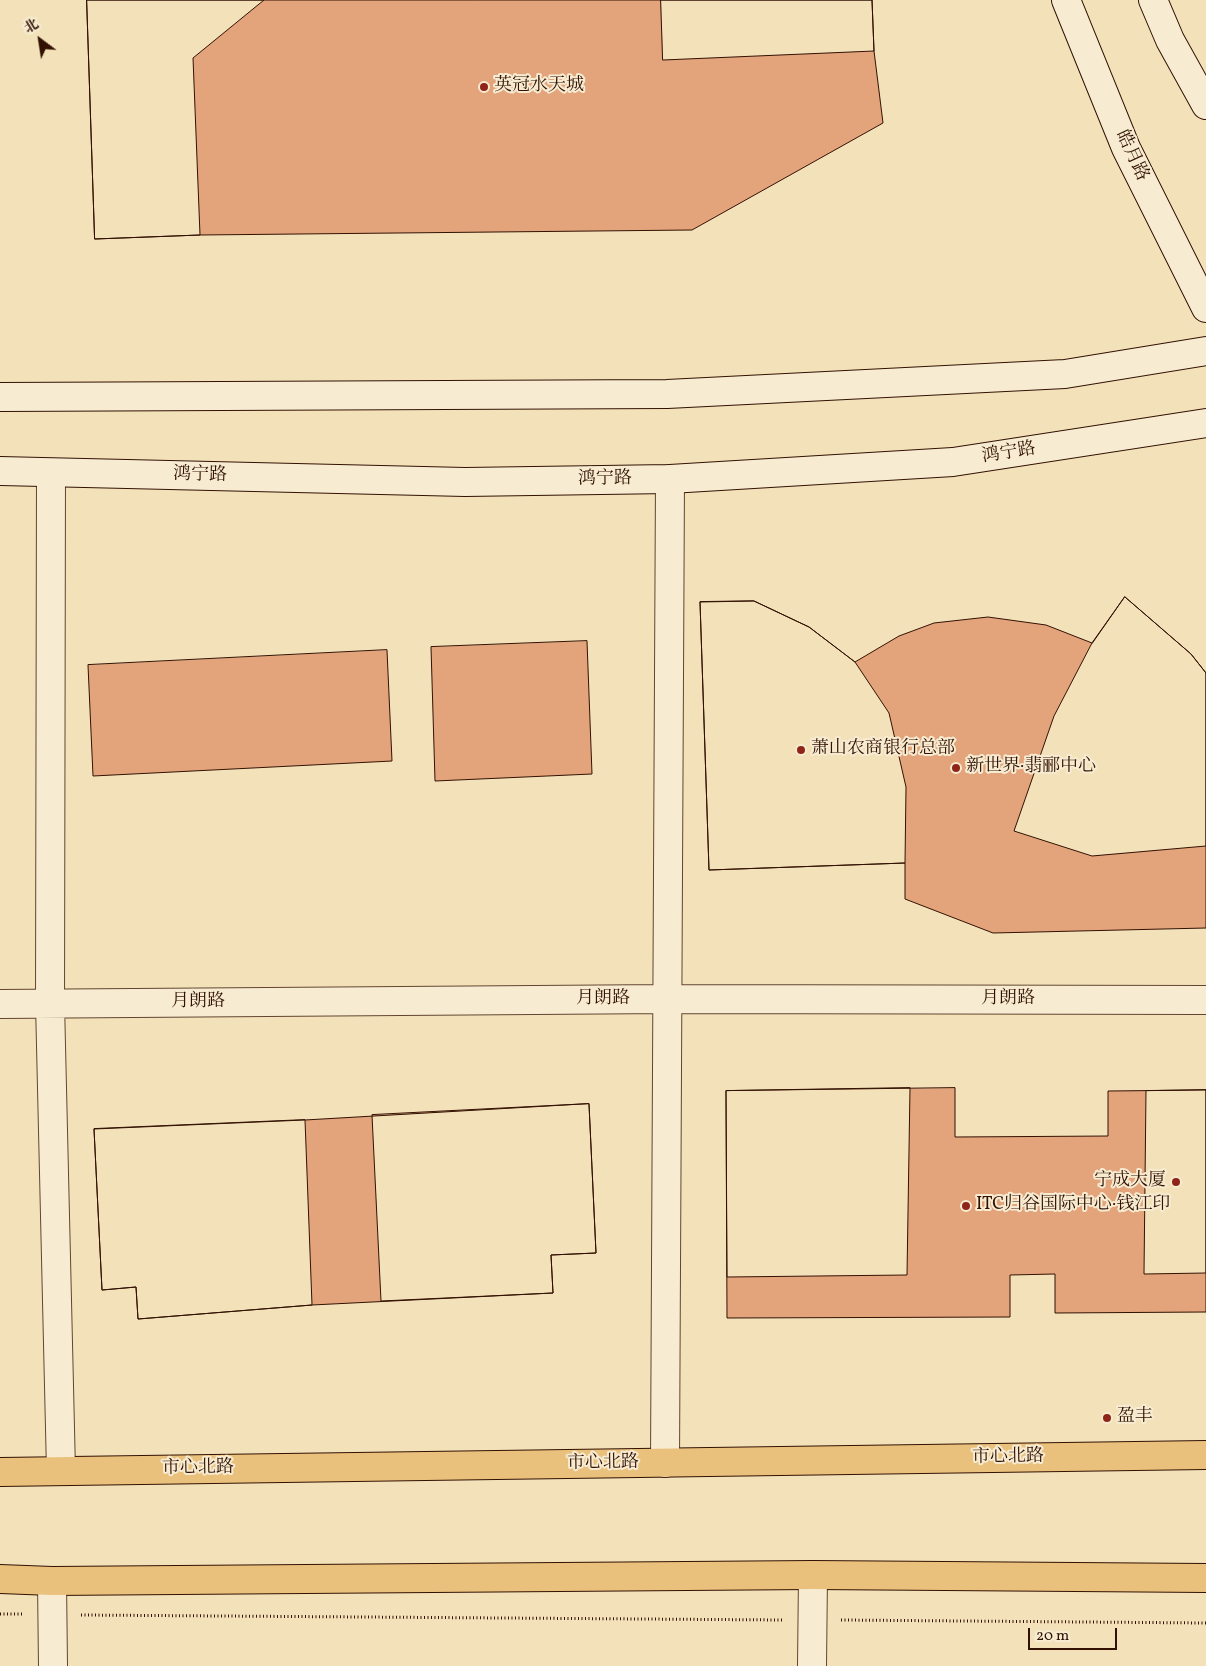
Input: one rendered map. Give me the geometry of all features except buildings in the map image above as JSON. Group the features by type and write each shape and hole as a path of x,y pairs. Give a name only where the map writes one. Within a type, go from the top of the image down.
{"main road":[{"name":"市心北路","path":"0,1472 1206,1455"},
{"path":"0,1579 813,1575 1206,1578"}],"street":[{"name":"皓月路","path":"1066,0 1126,148 1206,308"},
{"path":"1153,0 1170,40 1206,105"},
{"path":"0,397 667,394 1066,374 1206,352"},
{"name":"鸿宁路","path":"0,471 465,482 670,479 953,462 1206,423"},
{"path":"51,473 50,1004 61,1471"},
{"path":"665,1463 670,479"},
{"name":"月朗路","path":"0,1004 668,1000 1206,1000"},
{"path":"812,1666 813,1575"},
{"path":"52,1580 53,1666"}],"path":[{"path":"0,1614 1206,1623"}],"place":[{"name":"英冠水天城","path":"484,87"},
{"name":"萧山农商银行总部","path":"801,750"},
{"name":"新世界·翡郦中心","path":"956,768"},
{"name":"宁成大厦","path":"1176,1182"},
{"name":"ITC归谷国际中心·钱江印","path":"966,1206"},
{"name":"盈丰","path":"1107,1418"}]}
